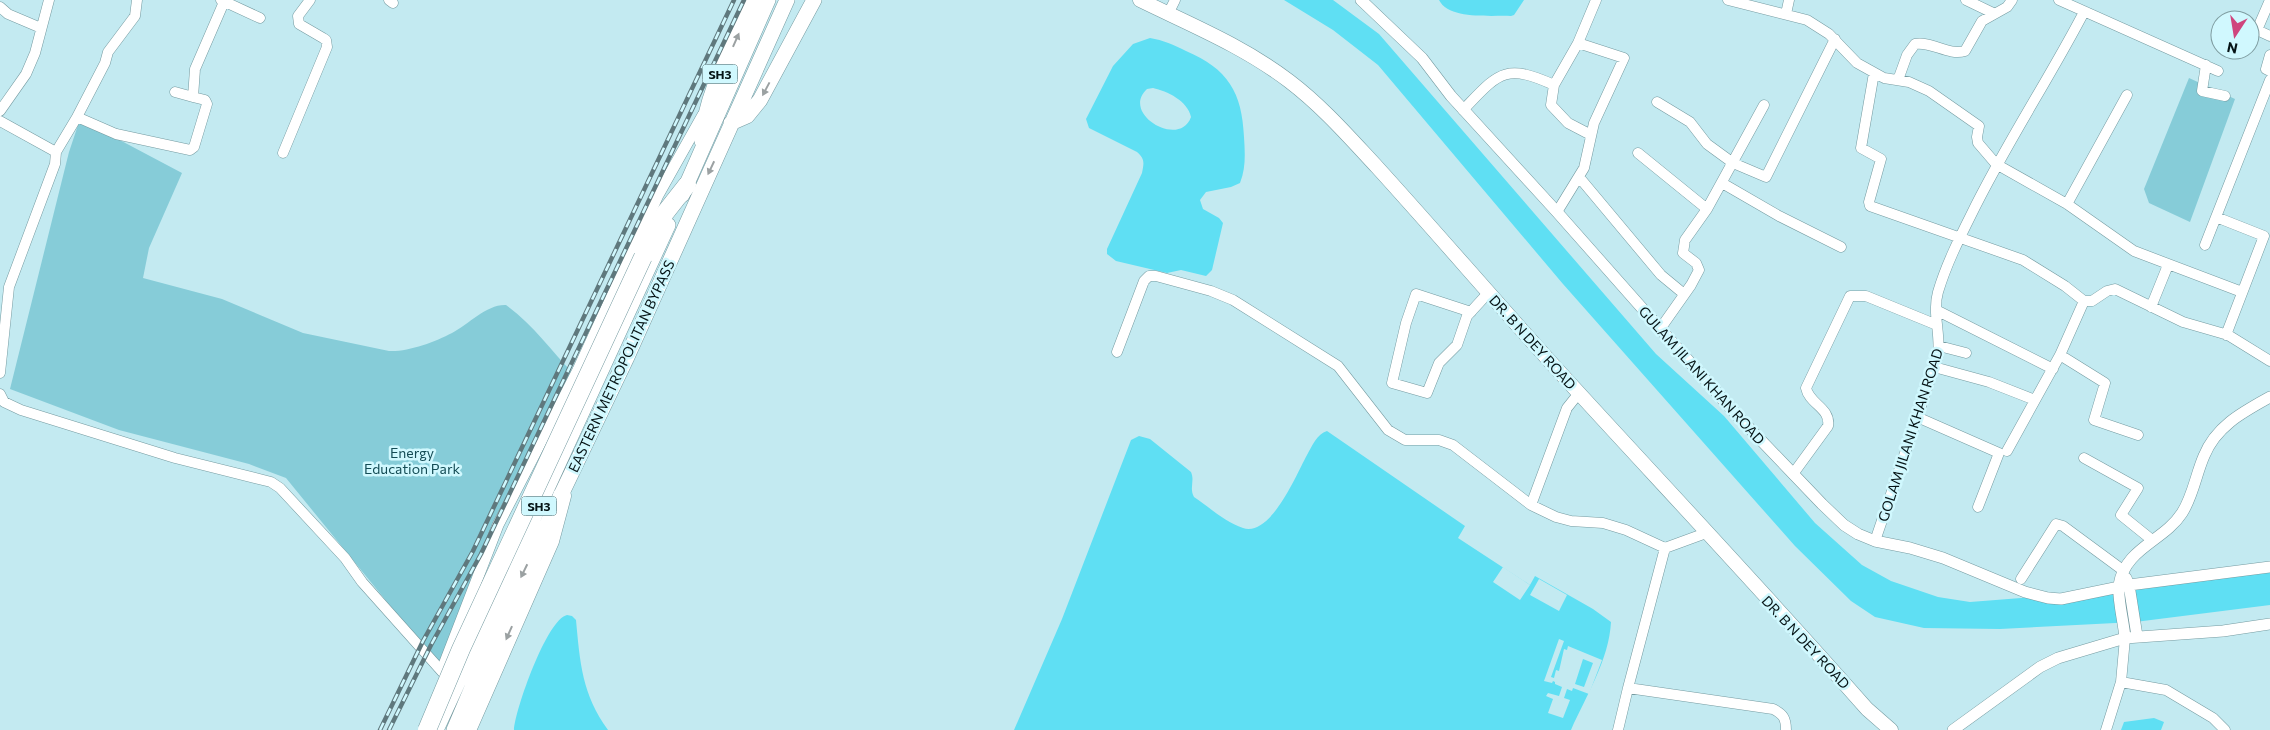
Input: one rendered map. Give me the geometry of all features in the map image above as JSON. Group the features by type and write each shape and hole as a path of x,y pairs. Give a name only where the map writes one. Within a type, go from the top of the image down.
{"highway":[{"path":"427,730 458,658 643,257 665,213 687,185"},
{"path":"467,730 550,541 562,496"}],"main road":[{"name":"SH3","path":"436,730 687,185 701,152 705,111 754,0"},
{"path":"701,152 768,0"},
{"name":"EASTERN METROPOLITAN BYPASS","path":"454,730 496,629 562,496 627,357 787,0"},
{"path":"731,124 747,116 760,100 814,0"},
{"name":"DR. B N DEY ROAD","path":"1140,0 1219,36 1289,80 1305,94 1368,156 1578,393 1868,709 1891,730"}],"street":[{"path":"0,111 26,74 35,53 50,0"},
{"path":"0,373 10,286 56,164 56,152 77,117 108,52 135,16 137,0"},
{"path":"283,153 327,47 326,40 298,24 298,16 310,0"},
{"path":"1168,14 1175,0"},
{"name":"GULAM JILANI KHAN ROAD","path":"1360,0 1422,58 1464,110 1793,474 1844,525 1858,534 1875,541 1910,548 1943,558 2025,592 2048,598 2061,599 2125,591 2270,567"},
{"path":"1591,136 1568,123 1551,104 1554,85 1578,43 1596,0"},
{"path":"1728,0 1807,20 1835,40 1857,63 1884,78 1898,80 1929,91 1980,126 1977,137 1978,143 1996,164 2067,204 2134,251 2242,292"},
{"path":"1786,14 1789,0"},
{"path":"1966,0 1993,13"},
{"path":"1898,80 1907,55 1916,44 1949,52 1965,51 1982,21 1993,13 2007,7 2012,0"},
{"path":"2059,0 2218,71"},
{"path":"2270,0 2257,30 2270,36"},
{"path":"193,97 195,69 222,1 260,18"},
{"path":"0,7 8,14 41,28"},
{"name":"GOLAM JILANI KHAN ROAD","path":"1875,541 1934,367 1939,346 1936,310 1938,291 1960,238 1996,164 2051,75 2084,12"},
{"path":"1657,102 1690,122 1707,144 1733,163 1766,178 1835,40"},
{"path":"1557,212 1584,168 1594,123 1624,58 1578,43"},
{"path":"2270,55 2266,69 2270,71"},
{"path":"2206,65 2202,91 2225,96"},
{"path":"1464,110 1492,81 1506,74 1516,72 1528,74 1554,85"},
{"path":"1874,73 1861,148 1879,157 1882,162 1869,205 2023,260 2065,286 2084,301 2092,301 2112,289 2183,322 2226,334 2270,360"},
{"path":"2205,245 2270,80"},
{"path":"77,117 116,134 190,150 194,147 208,104 205,100 175,92"},
{"path":"2067,204 2127,95"},
{"path":"1660,329 1699,270 1696,263 1683,253 1685,240 1707,209 1764,105"},
{"path":"442,670 498,525 578,370 658,195 705,111"},
{"path":"0,121 56,152"},
{"path":"1638,153 1707,209"},
{"path":"1579,177 1661,275 1684,294"},
{"path":"1722,183 1779,216 1840,247"},
{"path":"2216,217 2264,236 2226,334"},
{"path":"2151,307 2168,265"},
{"path":"1117,352 1144,280 1149,276 1156,276 1220,294 1233,300 1338,366 1388,430 1395,435 1413,442 1439,440 1453,445 1531,505 1571,522 1603,523 1626,530 1665,548 1706,533"},
{"path":"1471,312 1416,294 1401,342 1392,383 1427,393 1439,363 1457,345 1467,316 1471,312 1489,292"},
{"path":"1793,474 1828,426 1829,419 1827,414 1808,395 1806,388 1850,296 1866,296 1937,325"},
{"path":"2007,451 2053,369 2084,301"},
{"path":"1936,310 2053,369"},
{"path":"1939,346 1966,353"},
{"path":"2060,355 2105,383 2094,420 2138,435"},
{"path":"1934,367 1989,382 2035,400"},
{"path":"1531,505 1568,408 1578,393"},
{"path":"0,394 4,402 21,410 175,458 271,482 280,488 345,558 368,589 442,670 455,688"},
{"path":"2137,636 2130,625 2125,591 2124,571 2131,558 2174,523 2183,512 2204,454 2214,438 2233,417 2270,397"},
{"path":"1917,417 2000,453 1978,506"},
{"path":"2084,458 2138,488 2121,515 2152,540"},
{"path":"2021,579 2056,524 2063,526 2124,571"},
{"path":"1618,730 1665,548"},
{"path":"1953,730 2040,666 2058,658 2137,636 2223,631 2270,624"},
{"path":"2106,730 2121,682 2125,638 2130,625"},
{"path":"2121,682 2166,690 2213,718 2225,730"},
{"path":"1628,688 1773,709 1781,713 1786,721 1786,730"}],"green space":[{"path":"2189,78 2235,99 2190,222 2149,203 2144,189"},
{"name":"Energy Education Park","path":"80,119 182,173 149,248 143,278 222,299 303,333 389,351 413,348 438,340 485,311 506,305 533,329 574,374 442,660 436,662 286,478 249,464 119,430 10,389 69,152"}],"shaded area":[{"path":"1284,0 1333,0 1379,34 1656,354 1724,416 1815,523 1862,565 1891,581 1938,597 1970,602 2075,594 2270,572 2270,605 2135,622 2000,629 1924,628 1875,617 1851,601 1795,546 1563,284 1378,65 1333,30"},
{"path":"1439,0 1524,0 1514,15 1482,16 1452,11"},
{"path":"1150,38 1155,39 1164,41 1200,58 1222,74 1236,95 1240,107 1243,121 1245,155 1240,183 1231,187 1206,192 1200,200 1203,209 1219,218 1223,223 1212,270 1206,276 1181,270 1167,273 1116,261 1107,254 1107,249 1142,173 1143,161 1137,152 1089,128 1086,119 1113,66 1133,44","holes":["1147,89 1159,89 1170,94 1186,106 1191,117 1185,126 1176,130 1165,129 1146,117 1141,108 1141,99"]},
{"path":"1327,431 1465,526 1458,538 1530,585 1535,576 1593,609 1611,622 1606,650 1601,664 1571,730 1014,730 1062,619 1131,440 1139,436 1150,439 1191,472 1194,497 1230,522 1243,528 1253,528 1263,523 1273,514 1315,441"},
{"path":"567,615 572,616 576,620 584,678 599,717 608,730 514,730 520,704 533,666 550,632 559,620"},
{"path":"2154,718 2164,722 2161,730 2121,730 2124,722"}],"pier":[{"path":"1503,567 1530,585 1520,600 1493,582"},
{"path":"1539,579 1567,595 1559,611 1530,595"},
{"path":"1559,639 1564,641 1551,677 1554,678 1556,670 1559,671 1564,649 1567,650 1568,646 1602,660 1589,694 1573,688 1572,691 1567,689 1564,698 1570,700 1563,718 1548,713 1553,699 1546,696 1548,693 1559,696 1562,687 1553,681 1552,683 1544,681","holes":["1583,659 1593,663 1584,687 1575,684"]}],"railway":[{"path":"380,730 423,641 473,551 734,0"},
{"path":"389,730 431,645 481,554 744,0"}]}
